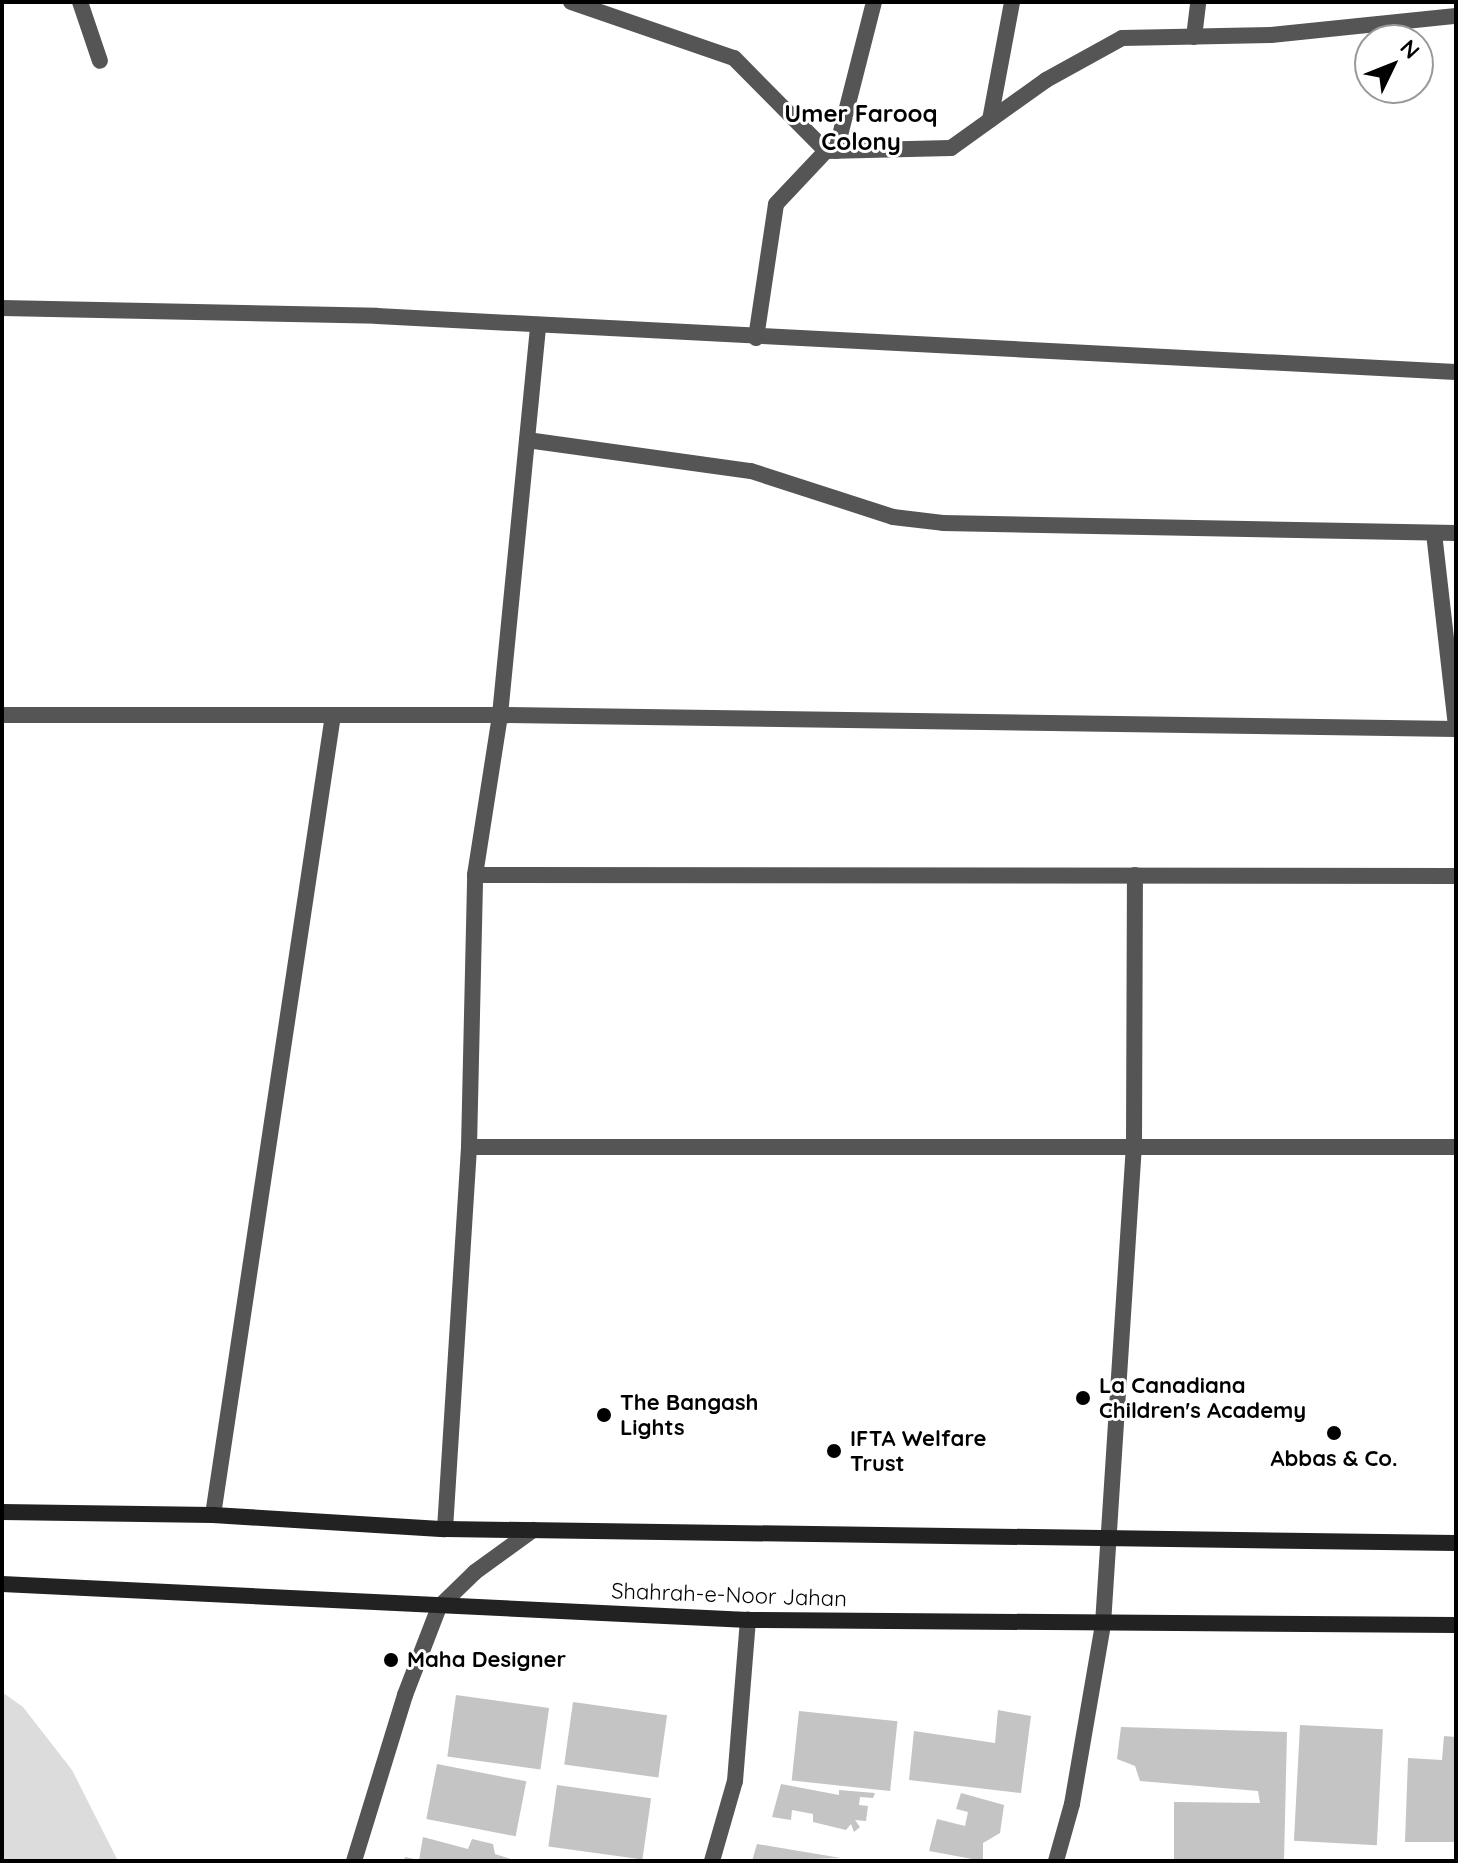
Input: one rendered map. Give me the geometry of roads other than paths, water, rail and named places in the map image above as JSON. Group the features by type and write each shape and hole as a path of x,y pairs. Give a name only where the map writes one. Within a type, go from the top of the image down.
{"main road":[{"path":"2,1512 213,1515 445,1529 1456,1543"},
{"name":"Shahrah-e-Noor Jahan","path":"2,1584 748,1620 1456,1625"}],"street":[{"path":"80,2 100,61"},
{"path":"571,2 734,58 831,151 951,148 1046,80 1122,38 1271,35 1456,16"},
{"path":"756,338 776,204 831,151 874,2"},
{"path":"990,120 1012,2"},
{"path":"1194,37 1198,2"},
{"path":"2,308 377,316 1456,372"},
{"path":"445,1529 469,1147 475,875 500,715 538,325"},
{"path":"527,440 751,471 893,517 943,523 1456,533"},
{"path":"2,715 500,715 1456,727 1434,533"},
{"path":"213,1515 333,715"},
{"path":"475,875 1456,876"},
{"path":"1056,1861 1072,1804 1103,1624 1134,1145 1135,875"},
{"path":"469,1147 1456,1147"},
{"path":"354,1861 405,1695 439,1607 475,1572 533,1530"},
{"path":"712,1861 735,1781 748,1620"}],"place":[{"name":"La Canadiana Children's Academy","path":"1083,1398"},
{"name":"The Bangash Lights","path":"604,1415"},
{"name":"Abbas & Co.","path":"1334,1433"},
{"name":"IFTA Welfare Trust","path":"834,1451"},
{"name":"Maha Designer","path":"391,1660"}],"district":[{"name":"Umer Farooq Colony","path":"861,128"}]}
